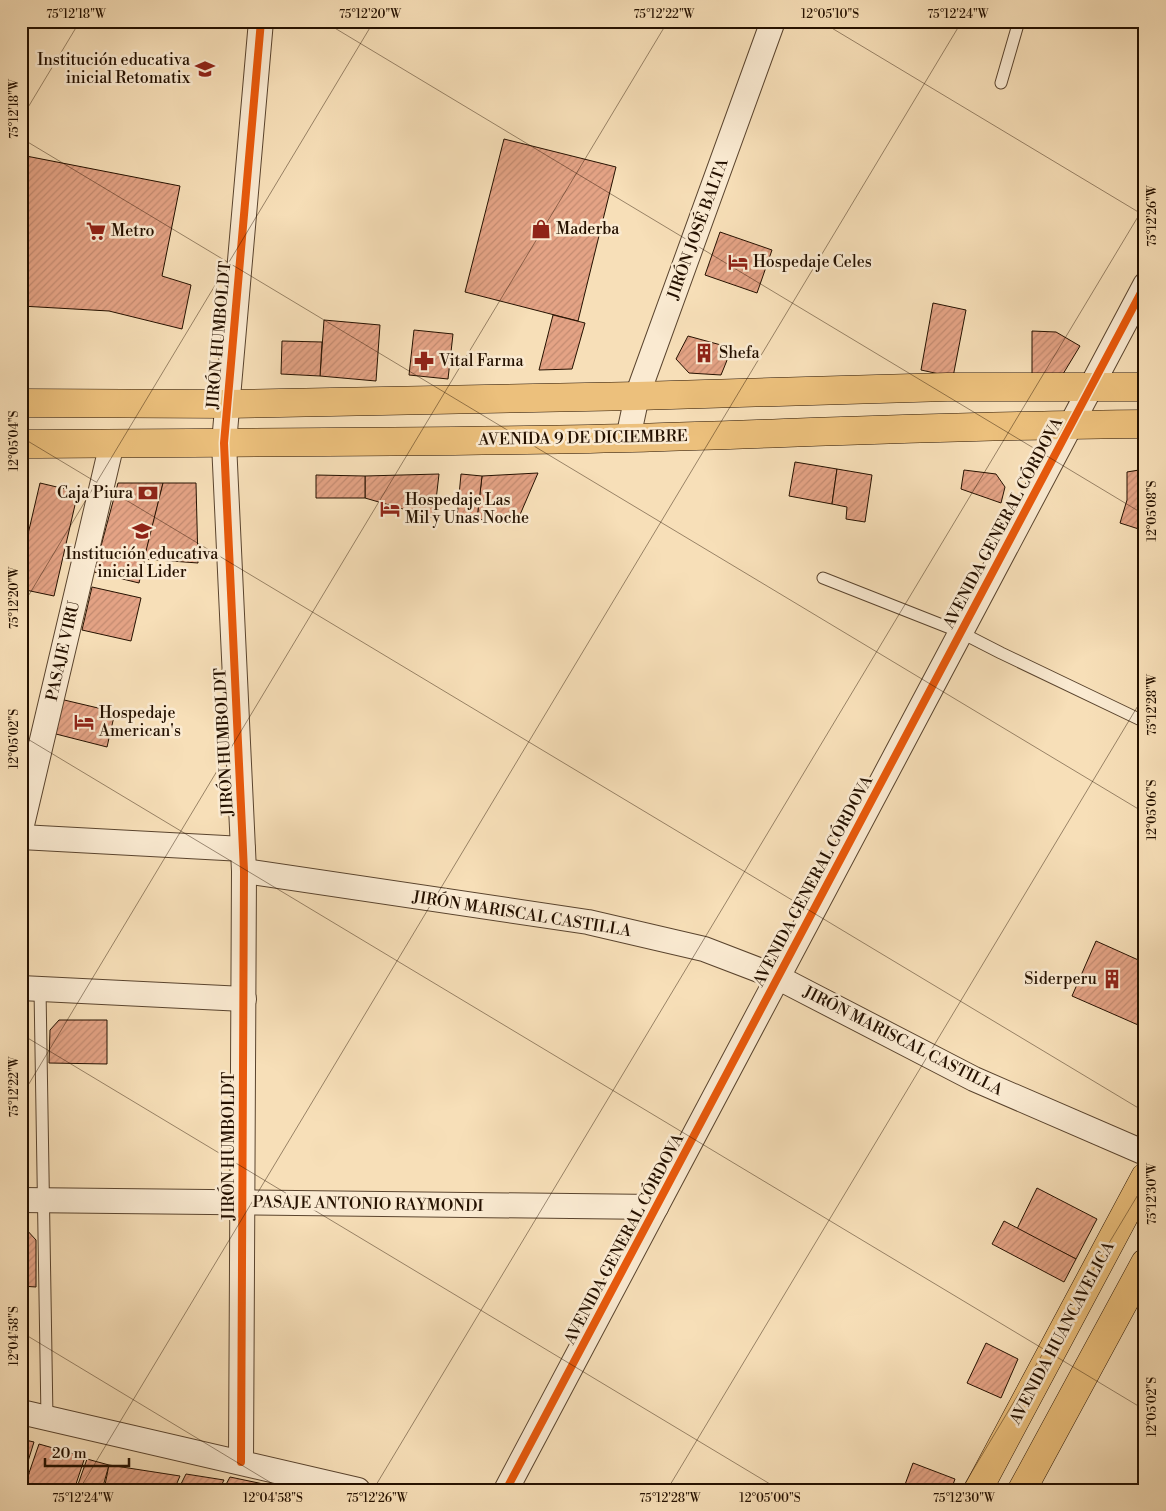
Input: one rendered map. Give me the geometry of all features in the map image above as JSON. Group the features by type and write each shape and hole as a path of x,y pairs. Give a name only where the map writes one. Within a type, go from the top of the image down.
{"main road":[{"path":"21,403 227,404 637,396 947,387 1145,387"},
{"name":"AVENIDA 9 DE DICIEMBRE","path":"21,444 628,438 1145,424"},
{"name":"AVENIDA HUANCAVELICA","path":"978,1490 1145,1177"},
{"path":"1022,1490 1145,1263"}],"street":[{"name":"JIRÓN HUMBOLDT","path":"241,1462 244,860 224,443 262,21"},
{"name":"JIRÓN JOSÉ BALTA","path":"628,438 637,396 773,21"},
{"name":"AVENIDA GENERAL CÓRDOVA","path":"506,1490 1145,285"},
{"name":"PASAJE VIRU","path":"21,830 112,443"},
{"name":"JIRÓN MARISCAL CASTILLA","path":"21,837 244,860 588,922 704,948 778,977 974,1079 1145,1153"},
{"path":"31,988 244,999"},
{"name":"PASAJE ANTONIO RAYMONDI","path":"33,1200 656,1207"},
{"path":"21,1412 358,1490"}],"lane":[{"path":"1001,83 1019,21"},
{"path":"823,578 960,632 1145,722"},
{"path":"31,988 33,1200 47,1418"}],"building":[{"name":"Maderba","path":"504,139 616,167 578,321 465,292"},
{"name":"Metro","path":"21,155 180,186 162,276 191,285 182,329 109,311 21,306"},
{"name":"Hospedaje Celes","path":"720,232 772,250 757,293 705,275"},
{"path":"933,303 966,310 953,377 921,370"},
{"path":"553,315 585,323 572,369 539,370"},
{"path":"324,320 380,325 376,381 320,376"},
{"path":"414,330 453,334 448,379 409,375"},
{"path":"1032,331 1056,332 1080,346 1063,374 1032,374"},
{"name":"Shefa","path":"688,336 732,348 721,375 689,373 676,359"},
{"path":"282,341 322,342 320,376 281,374"},
{"path":"795,462 837,469 832,504 789,496"},
{"path":"837,469 872,475 865,522 846,519 847,507 832,504"},
{"path":"1145,469 1145,531 1120,523 1127,500 1127,472"},
{"path":"964,470 996,474 1005,487 1001,503 961,489"},
{"path":"538,473 516,524 477,519 482,476"},
{"path":"439,474 434,518 365,498 365,476"},
{"path":"461,474 482,476 477,519 457,517"},
{"path":"316,475 365,476 365,498 316,498"},
{"path":"40,483 78,492 54,596 21,589 21,564"},
{"path":"118,483 163,483 139,583 94,572"},
{"path":"163,483 196,483 198,563 144,559"},
{"path":"92,587 141,598 131,641 82,630"},
{"name":"Hospedaje American's","path":"60,699 115,712 107,747 52,733"},
{"name":"Siderperu","path":"1096,941 1145,963 1145,1028 1072,996"},
{"path":"59,1020 107,1020 107,1064 49,1063 50,1030"},
{"path":"1037,1188 1097,1219 1076,1259 1017,1229"},
{"path":"1004,1221 1076,1259 1064,1282 992,1244"},
{"path":"21,1227 25,1228 36,1240 36,1287 21,1286"},
{"path":"986,1343 1018,1359 1001,1398 967,1383"},
{"path":"21,1439 34,1442 25,1471 21,1470"},
{"path":"39,1444 85,1457 74,1490 25,1490"},
{"path":"87,1459 109,1465 102,1490 76,1490"},
{"path":"913,1463 955,1479 951,1490 903,1490"},
{"path":"109,1465 180,1476 174,1490 104,1490"},
{"path":"21,1472 29,1473 24,1490 21,1490"},
{"path":"186,1474 224,1480 219,1490 178,1490"},
{"path":"230,1477 292,1490 223,1490"}],"cycle path":[{"path":"241,1462 244,871 224,443 261,21"},
{"path":"506,1490 1145,285"}],"place":[{"name":"Institución educativa inicial Retomatix","path":"205,69"},
{"name":"Maderba","path":"541,229"},
{"name":"Metro","path":"96,231"},
{"name":"Hospedaje Celes","path":"738,262"},
{"name":"Shefa","path":"704,353"},
{"name":"Vital Farma","path":"424,361"},
{"name":"Caja Piura","path":"148,493"},
{"name":"Hospedaje Las Mil y Unas Noche","path":"390,509"},
{"name":"Institución educativa inicial Lider","path":"142,531"},
{"name":"Hospedaje American's","path":"84,722"},
{"name":"Siderperu","path":"1112,979"}]}
